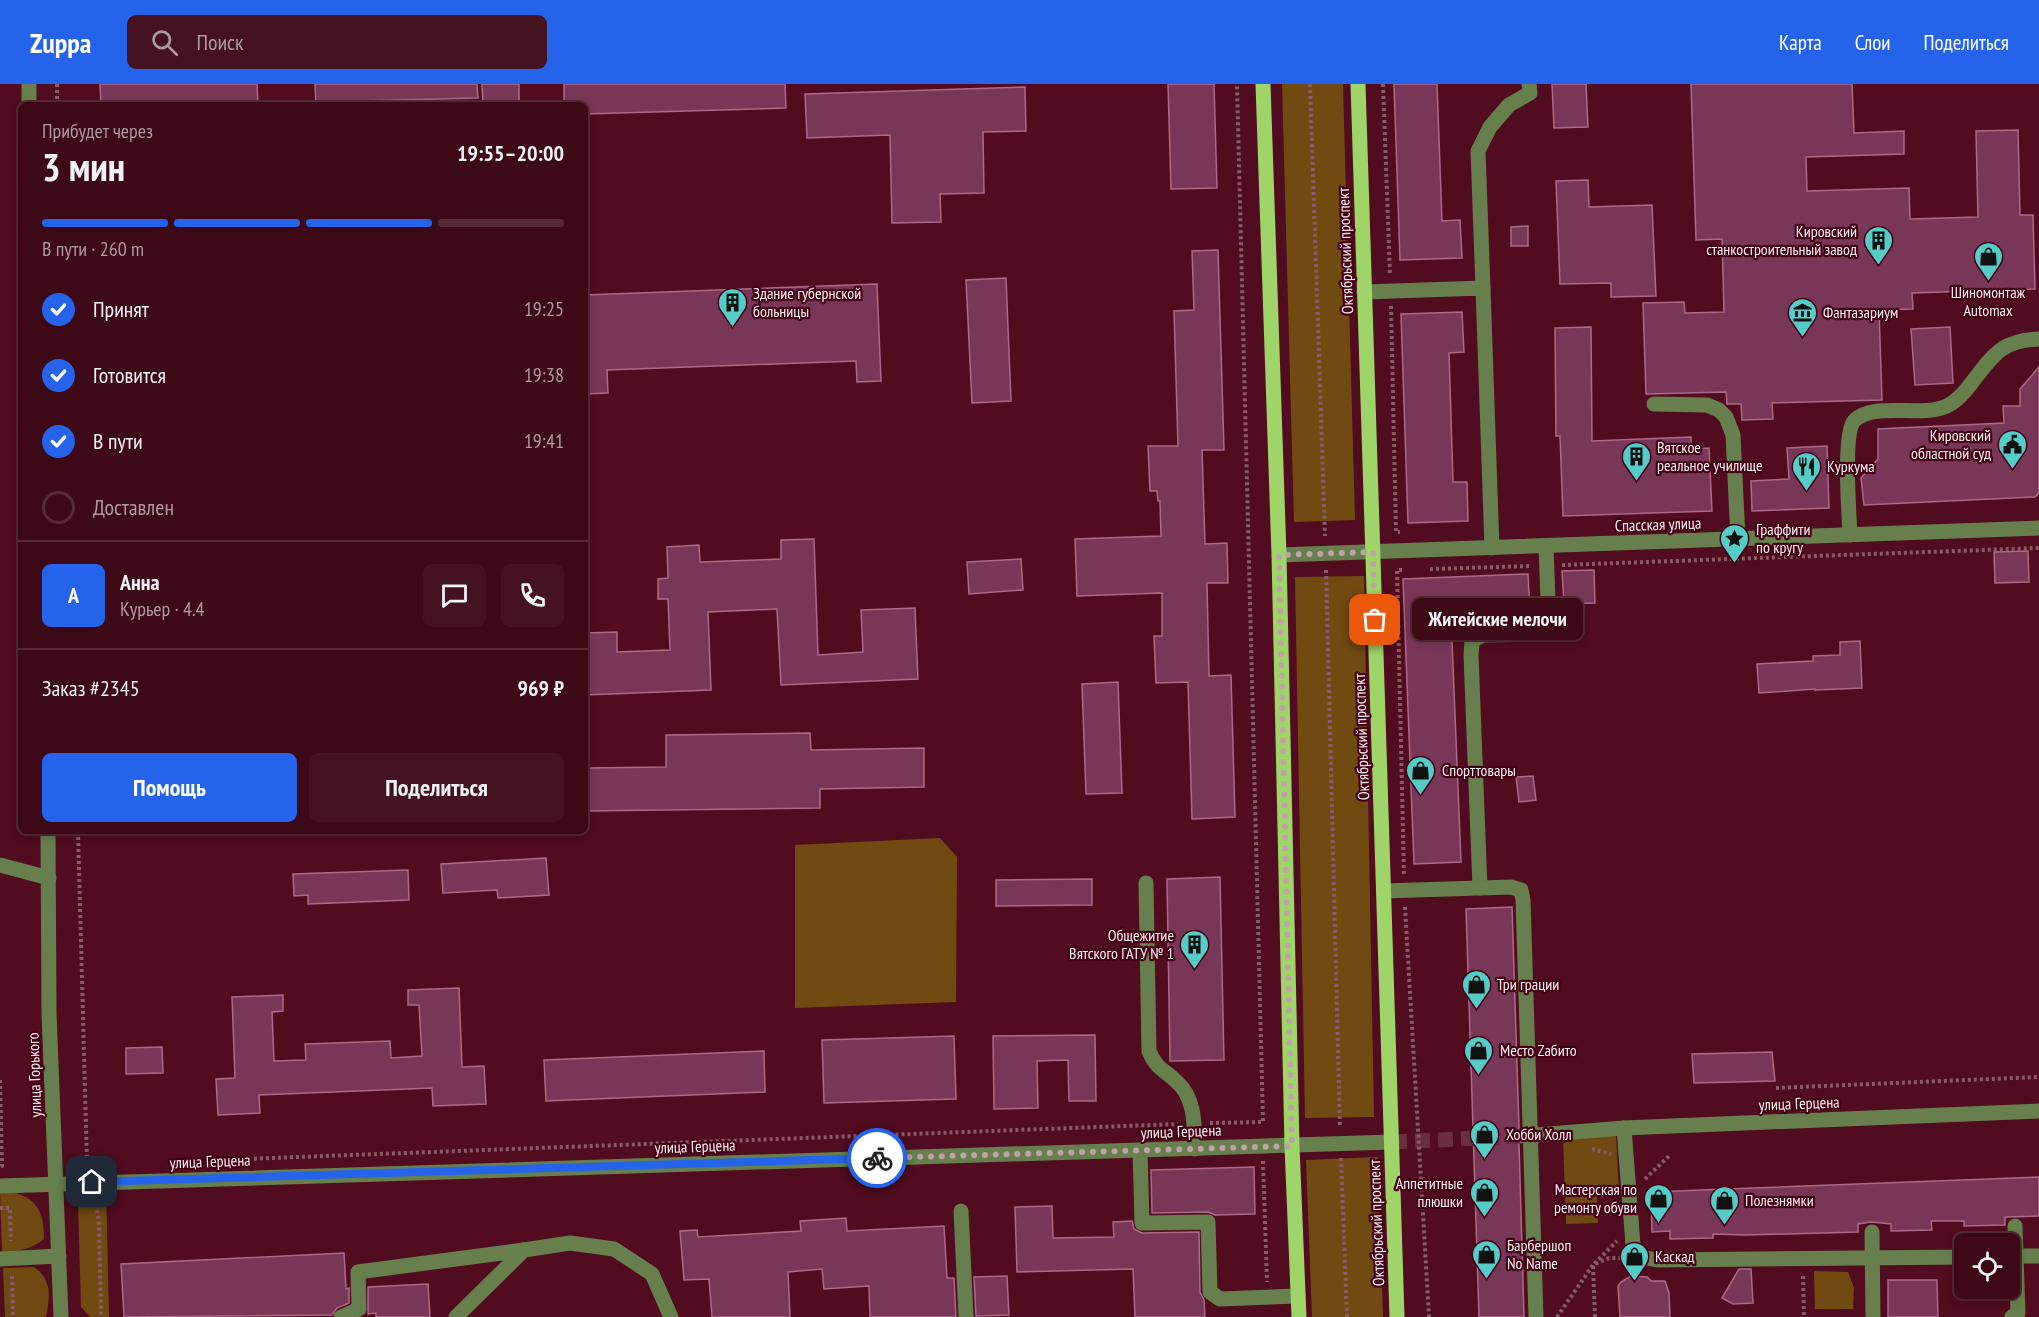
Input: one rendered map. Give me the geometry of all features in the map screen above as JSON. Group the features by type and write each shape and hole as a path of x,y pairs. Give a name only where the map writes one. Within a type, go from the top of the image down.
{"main road":[{"path":"1263,84 1279,555 1292,1146 1299,1317"},
{"name":"Октябрьский проспект","path":"1358,84 1397,1317"}],"street":[{"path":"29,84 29,102"},
{"path":"1492,548 1478,151 1490,127 1509,105 1530,93 1529,84"},
{"path":"1364,292 1483,288"},
{"path":"1850,535 1848,438 1854,422 1860,416 1872,412 1930,411 1950,405 1960,398 1998,351 2022,340 2039,339"},
{"path":"1654,404 1707,405 1719,410 1726,417 1733,435 1738,539"},
{"name":"Спасская улица","path":"1279,555 2039,528"},
{"path":"1480,888 1472,641 1483,635 1542,634 1549,627 1546,546"},
{"name":"улица Горького","path":"48,834 49,1013 61,1317"},
{"path":"0,865 49,878"},
{"path":"1146,883 1149,1051 1155,1064 1178,1082 1193,1110 1195,1149"},
{"path":"1384,891 1511,887 1521,890 1527,1136 1536,1317"},
{"name":"улица Герцена","path":"1527,1136 1624,1128 2039,1111"},
{"path":"1624,1128 1633,1245 1641,1257 1657,1260 1954,1257"},
{"name":"улица Герцена","path":"0,1186 1392,1142"},
{"path":"1140,1150 1142,1223 1208,1222 1210,1292 1220,1299 1298,1296"},
{"path":"961,1211 966,1317"},
{"path":"2015,1226 2015,1233"},
{"path":"1872,1232 1873,1317"},
{"path":"341,1317 359,1309 358,1272 570,1243 614,1249 652,1274 671,1317"},
{"path":"456,1317 524,1250"},
{"path":"0,1258 59,1256"},
{"path":"2020,1256 2039,1256"},
{"path":"2012,1317 2018,1313 2017,1299"}],"path":[{"path":"57,84 57,102"},
{"path":"206,1160 1263,1122 1238,84"},
{"name":"Октябрьский проспект","path":"1310,84 1326,554 1340,1144 1347,1317"},
{"path":"1383,84 1396,532"},
{"path":"1420,570 2039,548"},
{"path":"1408,570 1397,570 1404,890 1429,1317"},
{"path":"78,834 87,1164 99,1164"},
{"path":"1776,1088 2039,1077"},
{"path":"0,1080 2,1166 0,1166"},
{"path":"1263,1156 1268,1297"},
{"path":"1637,1186 1669,1156"},
{"path":"95,1197 99,1221 101,1317"},
{"path":"0,1208 10,1208"},
{"path":"1557,1317 1593,1265 1631,1226"},
{"path":"1593,1265 1609,1258 1641,1257"},
{"path":"1802,1258 1804,1317"},
{"path":"1593,1265 1595,1317"}],"shaded area":[{"path":"1282,84 1343,84 1355,520 1294,522"},
{"path":"1364,576 1374,1117 1305,1118 1295,577"},
{"path":"940,838 957,857 956,1002 795,1008 795,845"},
{"path":"1616,1135 1619,1192 1597,1193 1598,1223 1566,1224 1563,1137"},
{"path":"1378,1157 1383,1317 1312,1317 1306,1160"},
{"path":"106,1186 109,1317 90,1317 81,1307 78,1203 82,1192 90,1187"},
{"path":"0,1190 21,1195 34,1204 42,1218 44,1239 34,1246 2,1252"},
{"path":"34,1267 47,1283 49,1296 46,1317 5,1317 3,1268"},
{"path":"1814,1271 1848,1272 1854,1288 1853,1309 1815,1309"}],"building":[{"path":"100,84 257,84 258,102 101,102"},
{"path":"315,84 477,84 478,98 360,102 316,102"},
{"path":"482,84 519,84 519,102 483,102"},
{"path":"564,84 785,84 786,108 588,114 588,102 564,102"},
{"path":"1168,84 1214,84 1217,188 1171,189"},
{"path":"1394,84 1437,84 1442,221 1460,220 1462,258 1400,260"},
{"path":"1552,84 1586,84 1588,127 1554,128"},
{"name":"Кировский станкостроительный завод","path":"1691,84 1852,84 1854,133 1904,131 1904,154 1806,157 1807,191 1909,188 1910,219 1978,217 1976,131 2018,130 2020,215 2033,215 2035,289 1912,293 1913,309 1879,310 1882,400 1772,403 1773,419 1742,420 1741,404 1727,404 1726,392 1646,394 1643,303 1684,302 1685,313 1724,312 1722,239 1696,240"},
{"path":"1025,87 1026,131 983,132 984,193 940,194 941,222 892,223 890,135 807,138 805,94"},
{"path":"1588,180 1589,207 1652,205 1656,296 1611,297 1611,283 1560,284 1556,181"},
{"path":"1528,226 1528,246 1511,246 1511,227"},
{"path":"1218,250 1224,450 1202,450 1205,544 1227,543 1228,583 1207,583 1209,676 1231,675 1235,817 1192,819 1188,682 1156,683 1154,636 1162,636 1162,593 1077,596 1075,539 1161,536 1160,501 1158,501 1157,491 1150,491 1148,446 1178,446 1174,311 1194,310 1192,251"},
{"path":"1006,278 1011,401 972,403 966,280"},
{"name":"Здание губернской больницы","path":"877,284 881,381 857,382 856,361 607,370 608,393 588,394 588,295"},
{"path":"1462,312 1464,352 1449,353 1453,482 1467,482 1468,521 1408,523 1401,314"},
{"name":"Вятское реальное училище","path":"1591,327 1592,441 1691,437 1691,449 1709,448 1712,511 1563,516 1560,436 1556,436 1555,328"},
{"path":"1950,327 1953,383 1915,385 1911,329"},
{"path":"2039,367 2039,493 2035,497 1864,505 1861,478 1878,459 1878,429 2004,423 2003,406 2020,406 2020,389"},
{"name":"Вятское реальное училище","path":"1827,446 1829,508 1752,511 1751,481 1789,479 1787,448"},
{"path":"814,539 818,655 863,652 861,610 915,608 918,679 781,685 777,609 708,612 711,690 588,695 588,633 617,632 617,652 670,650 668,599 658,599 658,579 668,578 667,547 699,545 700,562 781,559 781,540"},
{"path":"2028,551 2029,582 1995,583 1994,552"},
{"path":"1021,559 1023,590 969,594 967,562"},
{"path":"1594,570 1595,603 1564,604 1562,571"},
{"path":"1528,574 1530,613 1451,616 1461,862 1414,864 1403,579"},
{"path":"1860,641 1862,688 1759,693 1757,664 1813,661 1813,656 1840,655 1840,642"},
{"path":"1118,682 1122,793 1086,794 1082,684"},
{"path":"810,733 811,750 924,748 924,787 820,789 820,808 588,811 588,768 666,767 666,735"},
{"path":"1533,776 1536,800 1519,802 1516,777"},
{"path":"546,858 549,895 498,898 497,890 443,893 441,864"},
{"path":"408,870 409,900 308,904 308,895 294,896 293,874"},
{"name":"Общежитие Вятского ГАТУ № 1","path":"1220,877 1224,1060 1170,1061 1167,879"},
{"path":"1092,879 1092,905 996,906 996,880"},
{"path":"1512,907 1519,1128 1514,1136 1519,1144 1524,1317 1479,1317 1466,909"},
{"path":"459,988 462,1067 484,1066 486,1104 433,1106 432,1088 259,1095 260,1113 218,1115 216,1079 235,1078 232,997 283,995 283,1011 272,1012 274,1061 306,1060 305,1044 390,1041 391,1058 422,1056 419,1005 408,1005 408,990"},
{"path":"1095,1035 1096,1101 1069,1101 1068,1060 1037,1061 1038,1108 994,1109 993,1036"},
{"path":"954,1036 956,1099 824,1103 822,1040"},
{"path":"162,1047 163,1073 126,1074 126,1048"},
{"path":"764,1051 765,1092 546,1101 544,1060"},
{"path":"1772,1052 1775,1081 1694,1083 1692,1054"},
{"path":"1254,1167 1255,1214 1152,1213 1151,1170"},
{"path":"2039,1177 2039,1216 2005,1217 2005,1225 1964,1226 1964,1221 1931,1221 1932,1230 1891,1231 1891,1224 1871,1222 1858,1224 1858,1232 1713,1234 1713,1238 1670,1239 1670,1231 1652,1232 1651,1192"},
{"path":"1052,1206 1053,1238 1114,1237 1113,1222 1132,1221 1134,1229 1142,1233 1199,1232 1200,1292 1204,1300 1205,1317 1135,1317 1133,1269 1017,1272 1015,1207"},
{"path":"846,1218 847,1231 944,1226 947,1278 954,1278 956,1317 870,1317 869,1286 824,1289 822,1269 788,1272 790,1317 712,1317 709,1279 684,1280 680,1231 697,1230 698,1237 801,1231 800,1221"},
{"path":"344,1253 349,1303 337,1308 332,1315 124,1317 121,1264"},
{"path":"1739,1269 1751,1269 1753,1303 1733,1304 1722,1298"},
{"path":"1007,1276 1009,1315 976,1316 974,1277"},
{"path":"1631,1276 1647,1277 1651,1281 1665,1281 1669,1293 1670,1317 1620,1317 1618,1286"},
{"path":"1888,1280 1937,1280 1938,1317 1888,1317"},
{"path":"428,1284 430,1317 376,1317 376,1313 368,1314 368,1287"}],"tunnel":[{"path":"1392,1142 1524,1136"}],"way so far":[{"path":"877,1158 1292,1146 1279,555 1373,552 1375,620"}],"place":[{"name":"Кировский станкостроительный завод","path":"1878,266"},
{"name":"Шиномонтаж Automax","path":"1988,282"},
{"name":"Здание губернской больницы","path":"732,328"},
{"name":"Фантазариум","path":"1802,338"},
{"name":"Кировский областной суд","path":"2012,470"},
{"name":"Вятское реальное училище","path":"1636,482"},
{"name":"Куркума","path":"1806,492"},
{"name":"Граффити по кругу","path":"1735,564"},
{"name":"Житейские мелочи","path":"1375,620"},
{"name":"Спорттовары","path":"1421,796"},
{"name":"Общежитие Вятского ГАТУ № 1","path":"1195,970"},
{"name":"Три грации","path":"1476,1010"},
{"name":"Место Zабито","path":"1479,1076"},
{"name":"Хобби Холл","path":"1485,1160"},
{"name":"Аппетитные плюшки","path":"1484,1218"},
{"name":"Мастерская по ремонту обуви","path":"1658,1224"},
{"name":"Полезнямки","path":"1724,1226"},
{"name":"Барбершоп No Name","path":"1486,1280"},
{"name":"Каскад","path":"1634,1282"}],"route":[{"path":"92,1182 877,1158"}]}
